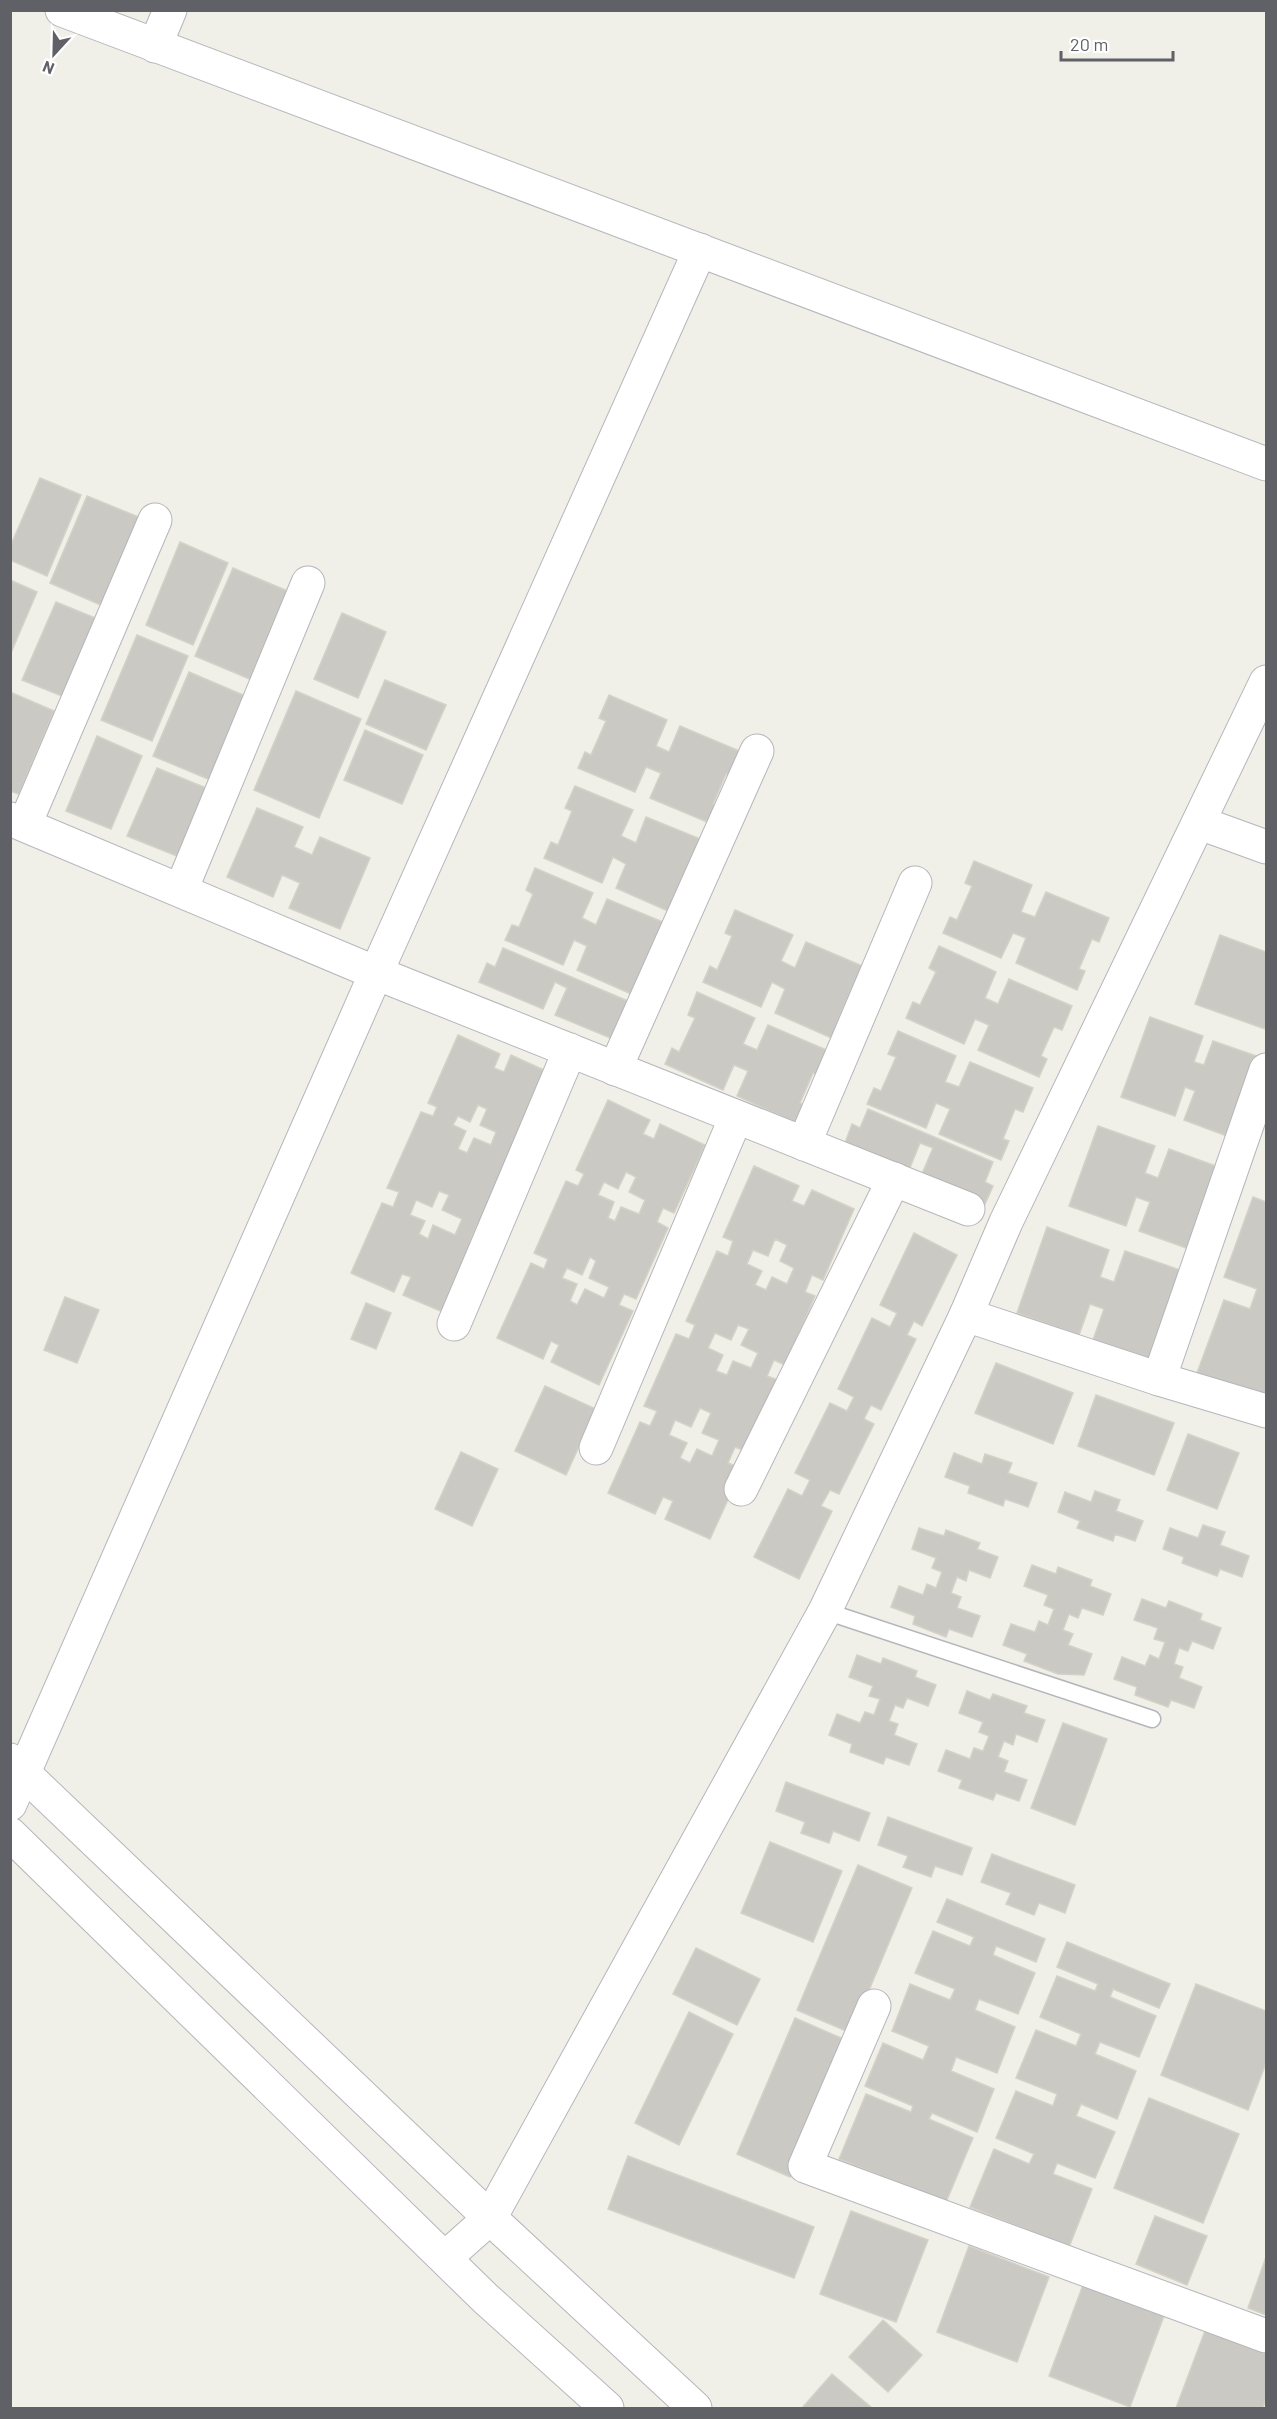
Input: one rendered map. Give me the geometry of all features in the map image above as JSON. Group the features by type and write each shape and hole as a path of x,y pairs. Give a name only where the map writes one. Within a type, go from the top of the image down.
{"street":[{"path":"62,10 1266,464"},
{"path":"155,46 170,10"},
{"path":"10,1804 18,1767 700,250"},
{"path":"155,520 18,821 376,973 968,1209"},
{"path":"181,890 308,583"},
{"path":"446,2258 490,2218 825,1611 966,1315 1006,1222 1266,682"},
{"path":"615,1069 757,751"},
{"path":"1200,823 1266,847"},
{"path":"804,1143 915,883"},
{"path":"454,1324 570,1050"},
{"path":"1159,1379 1266,1070"},
{"path":"596,1448 736,1117"},
{"path":"741,1490 894,1179"},
{"path":"966,1315 1159,1379 1266,1411"},
{"path":"18,1767 490,2218 695,2409"},
{"path":"10,1834 485,2298 598,2405"},
{"path":"874,2006 805,2166 1266,2336"}],"lane":[{"path":"825,1611 1152,1719"}],"building":[{"path":"40,478 81,495 47,576 10,560 10,547"},
{"path":"87,496 141,518 103,606 50,583"},
{"path":"180,542 228,563 193,645 146,625"},
{"path":"233,568 297,595 259,683 195,656"},
{"path":"10,580 37,592 10,655"},
{"path":"56,602 95,618 62,696 22,680"},
{"path":"342,613 386,632 358,698 314,679"},
{"path":"137,635 188,656 152,741 101,720"},
{"path":"189,672 250,698 215,782 153,756"},
{"path":"385,680 446,705 426,750 366,724"},
{"path":"296,691 361,719 319,818 254,790"},
{"path":"10,692 54,711 19,794 10,791"},
{"path":"609,695 667,720 656,746 669,752 680,726 744,753 733,777 726,774 713,804 719,806 712,824 650,798 661,773 646,767 635,792 578,768 585,752 591,755 606,721 599,718"},
{"path":"365,730 423,755 402,804 344,780"},
{"path":"97,736 142,756 111,829 66,811"},
{"path":"157,768 211,790 182,858 127,836"},
{"path":"575,786 633,810 621,836 636,843 646,817 710,843 677,915 616,888 626,864 613,857 602,883 544,858 551,842 558,845 572,811 565,808"},
{"path":"257,808 303,827 294,847 312,855 320,837 370,858 340,929 289,908 300,883 282,875 273,897 227,877"},
{"path":"974,861 1032,885 1021,912 1035,917 1046,892 1109,918 1099,942 1092,939 1079,969 1085,971 1077,990 1016,963 1026,938 1013,933 1001,958 943,933 950,917 957,920 972,886 965,883"},
{"path":"535,868 593,893 582,918 596,925 607,899 670,925 638,997 577,970 587,946 574,940 563,965 505,940 512,925 519,927 533,894 526,890"},
{"path":"735,910 793,935 781,961 795,968 806,942 869,969 858,993 851,990 838,1020 844,1022 836,1040 775,1013 785,989 772,982 761,1007 703,982 710,966 717,970 732,936 725,933"},
{"path":"1220,935 1266,952 1265,1029 1195,1004"},
{"path":"939,946 996,972 985,998 998,1004 1009,979 1072,1006 1062,1030 1054,1027 1041,1056 1047,1059 1039,1077 978,1050 989,1025 975,1019 964,1044 906,1018 913,1002 920,1005 936,972 929,968"},
{"path":"503,948 628,1001 620,1042 555,1015 567,988 555,982 543,1009 479,982 487,963 495,967"},
{"path":"697,992 755,1018 743,1044 757,1050 768,1025 831,1052 821,1076 813,1073 800,1103 806,1106 798,1124 737,1096 748,1071 734,1065 723,1090 665,1064 672,1048 679,1052 695,1018 688,1015"},
{"path":"1150,1017 1203,1036 1194,1062 1204,1065 1213,1041 1265,1059 1235,1139 1184,1120 1195,1091 1185,1087 1175,1116 1121,1097"},
{"path":"898,1031 956,1056 945,1082 959,1087 970,1062 1033,1088 1023,1112 1015,1109 1003,1139 1009,1141 1001,1160 939,1134 950,1109 936,1103 926,1128 867,1104 874,1088 881,1091 896,1057 888,1054"},
{"path":"458,1035 500,1054 494,1068 504,1072 511,1055 557,1076 489,1231 477,1225 470,1241 480,1246 450,1315 403,1295 411,1277 402,1274 394,1292 351,1273 382,1203 393,1207 399,1192 387,1188 421,1112 433,1116 437,1107 428,1103","holes":["478,1105 487,1109 480,1125 496,1132 491,1145 474,1138 467,1153 458,1149 466,1131 453,1125 458,1116 470,1122","439,1191 449,1195 442,1210 462,1219 455,1235 433,1225 428,1239 419,1234 425,1221 410,1215 416,1200 432,1207"]},
{"path":"608,1100 650,1120 643,1134 654,1139 660,1124 705,1145 674,1213 663,1208 657,1222 668,1228 636,1299 624,1294 619,1305 633,1311 599,1385 551,1362 559,1345 551,1341 543,1359 497,1338 531,1263 544,1269 548,1259 534,1253 566,1181 578,1186 584,1174 576,1170","holes":["626,1172 636,1177 629,1192 645,1200 639,1214 621,1207 615,1221 608,1218 614,1202 598,1195 604,1182 618,1189","590,1257 596,1261 589,1278 609,1287 604,1298 585,1289 577,1305 570,1301 577,1284 562,1278 567,1268 582,1275"]},
{"path":"868,1109 993,1162 985,1182 993,1186 985,1204 921,1176 933,1148 920,1143 909,1170 845,1143 852,1124 860,1128"},
{"path":"1098,1126 1155,1146 1145,1173 1158,1178 1169,1149 1221,1168 1192,1250 1139,1231 1150,1202 1136,1197 1126,1226 1069,1206"},
{"path":"754,1166 799,1186 792,1201 804,1206 812,1190 854,1209 823,1280 812,1275 805,1292 815,1296 785,1365 774,1360 767,1376 778,1380 747,1452 735,1447 728,1463 742,1469 710,1539 665,1519 673,1501 663,1497 655,1514 608,1493 640,1422 650,1426 657,1411 644,1406 676,1334 689,1339 695,1325 686,1321 717,1251 728,1256 733,1241 723,1237","holes":["775,1239 787,1245 780,1261 794,1268 787,1284 772,1277 766,1290 755,1285 762,1271 747,1264 753,1250 768,1256","738,1325 749,1329 741,1345 758,1353 751,1368 733,1361 727,1375 716,1371 723,1355 708,1348 715,1333 731,1340","700,1408 711,1413 702,1433 719,1440 712,1456 697,1449 690,1463 680,1458 687,1443 669,1435 675,1420 691,1427"]},
{"path":"1253,1197 1266,1202 1266,1398 1197,1373 1224,1300 1250,1309 1257,1289 1224,1277"},
{"path":"1047,1227 1109,1250 1100,1277 1114,1282 1125,1251 1180,1270 1148,1360 1093,1340 1104,1309 1090,1304 1079,1335 1017,1313"},
{"path":"914,1233 957,1255 922,1326 914,1321 907,1335 916,1339 881,1410 871,1405 864,1419 874,1424 839,1494 830,1490 821,1506 832,1511 799,1579 754,1557 788,1489 802,1496 810,1480 795,1473 830,1403 847,1411 854,1397 838,1389 872,1318 890,1327 897,1313 880,1305"},
{"path":"65,1297 99,1310 77,1363 44,1350"},
{"path":"366,1303 391,1313 376,1349 351,1339"},
{"path":"996,1363 1073,1393 1053,1444 975,1413"},
{"path":"545,1386 596,1409 566,1475 515,1451"},
{"path":"1096,1395 1174,1423 1154,1475 1078,1446"},
{"path":"1188,1434 1239,1453 1217,1509 1167,1490"},
{"path":"461,1452 498,1469 472,1526 435,1509"},
{"path":"954,1453 982,1464 985,1454 1012,1463 1008,1473 1037,1483 1028,1507 1005,1499 1003,1506 968,1493 970,1486 945,1477"},
{"path":"1095,1491 1120,1500 1116,1511 1143,1521 1135,1541 1115,1534 1113,1541 1077,1528 1080,1521 1058,1512 1065,1492 1091,1502"},
{"path":"1203,1525 1225,1532 1220,1545 1249,1556 1242,1577 1220,1569 1217,1576 1182,1563 1184,1557 1163,1549 1170,1528 1198,1538"},
{"path":"919,1528 944,1536 946,1530 980,1543 977,1549 998,1557 990,1578 969,1570 966,1581 957,1577 951,1593 961,1597 957,1608 980,1616 972,1637 949,1629 946,1637 913,1624 915,1616 891,1607 899,1586 923,1595 927,1584 936,1588 942,1572 932,1568 936,1558 912,1549"},
{"path":"1032,1565 1056,1574 1058,1567 1092,1580 1090,1586 1111,1594 1103,1615 1082,1608 1078,1618 1069,1614 1063,1630 1073,1634 1068,1645 1092,1654 1084,1675 1058,1674 1024,1661 1027,1654 1003,1645 1011,1624 1035,1632 1039,1621 1048,1625 1054,1609 1044,1605 1048,1595 1024,1586"},
{"path":"1142,1599 1166,1608 1169,1601 1202,1614 1200,1620 1221,1628 1213,1649 1192,1641 1188,1651 1179,1648 1174,1664 1183,1667 1179,1678 1202,1687 1194,1708 1171,1700 1168,1707 1135,1695 1137,1687 1114,1679 1122,1657 1145,1666 1150,1655 1159,1659 1165,1642 1154,1639 1158,1628 1134,1620"},
{"path":"857,1655 881,1664 883,1658 917,1671 915,1677 936,1685 928,1706 907,1698 903,1708 895,1705 889,1721 898,1724 894,1735 917,1744 909,1765 886,1757 883,1764 850,1752 852,1744 829,1735 837,1714 860,1723 865,1712 874,1715 880,1699 869,1696 873,1686 849,1677"},
{"path":"967,1691 990,1700 993,1694 1027,1706 1024,1713 1045,1720 1037,1742 1016,1734 1013,1745 1004,1741 998,1757 1008,1761 1004,1772 1027,1780 1019,1801 996,1793 993,1800 959,1788 962,1780 938,1771 946,1750 970,1759 974,1748 983,1751 989,1736 979,1732 983,1722 959,1713"},
{"path":"1063,1723 1107,1739 1075,1825 1031,1808"},
{"path":"786,1782 870,1813 859,1841 833,1831 829,1843 801,1833 805,1822 776,1811"},
{"path":"888,1817 972,1848 962,1875 935,1866 931,1877 903,1867 908,1856 878,1845"},
{"path":"770,1842 842,1871 813,1942 741,1913"},
{"path":"992,1854 1075,1885 1065,1913 1039,1903 1034,1915 1006,1904 1011,1893 981,1882"},
{"path":"858,1865 912,1888 851,2033 797,2010"},
{"path":"947,1899 1045,1939 1036,1962 996,1946 993,1955 1035,1973 1018,2014 979,1999 975,2010 1015,2027 997,2073 956,2057 951,2071 994,2089 977,2132 932,2113 929,2119 973,2138 946,2202 839,2159 866,2094 911,2112 913,2106 865,2086 883,2043 923,2060 929,2046 892,2031 910,1984 950,2000 955,1989 915,1973 933,1931 970,1946 974,1937 937,1922"},
{"path":"1067,1942 1170,1984 1159,2008 1113,1989 1110,1997 1156,2016 1139,2057 1100,2042 1095,2054 1136,2071 1117,2119 1081,2104 1076,2116 1115,2132 1095,2178 1057,2163 1053,2174 1092,2189 1069,2247 970,2207 994,2149 1029,2164 1034,2154 996,2138 1016,2091 1053,2106 1057,2094 1016,2078 1036,2030 1076,2046 1081,2034 1040,2017 1057,1976 1095,1991 1098,1984 1057,1967"},
{"path":"696,1948 760,1979 737,2025 673,1994"},
{"path":"1196,1984 1266,2011 1266,2063 1248,2110 1161,2075"},
{"path":"689,2012 733,2034 679,2145 635,2123"},
{"path":"795,2018 848,2041 790,2177 737,2154"},
{"path":"1149,2098 1239,2134 1203,2223 1114,2188"},
{"path":"628,2156 814,2227 794,2278 608,2209"},
{"path":"851,2211 928,2240 896,2322 820,2294"},
{"path":"1155,2216 1207,2236 1187,2285 1136,2264"},
{"path":"969,2246 1049,2277 1017,2362 937,2332"},
{"path":"1266,2257 1266,2315 1248,2308"},
{"path":"1083,2285 1164,2316 1130,2407 1049,2376"},
{"path":"883,2320 922,2355 888,2392 849,2357"},
{"path":"1205,2331 1266,2354 1266,2398 1263,2408 1176,2408"},
{"path":"832,2374 872,2408 802,2408"}]}
